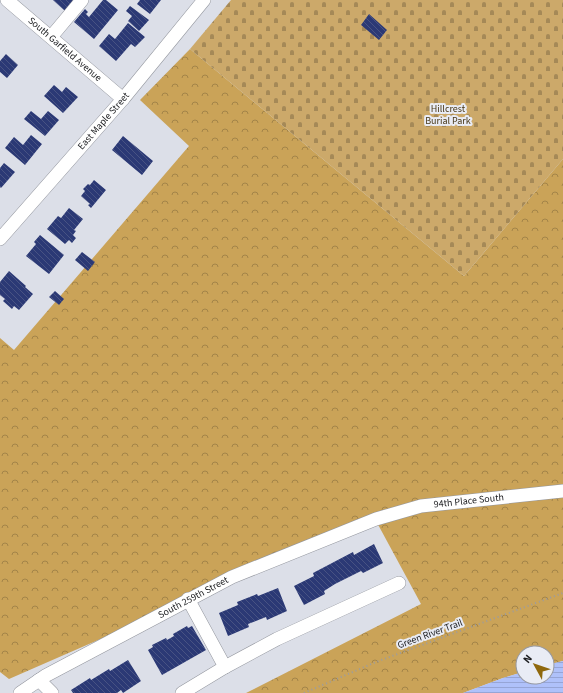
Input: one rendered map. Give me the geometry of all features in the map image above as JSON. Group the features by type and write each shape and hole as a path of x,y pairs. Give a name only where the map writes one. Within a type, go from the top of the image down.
{"street":[{"name":"South Garfield Avenue","path":"7,0 123,99"},
{"path":"51,37 82,0"},
{"name":"East Maple Street","path":"0,239 123,99 204,0"},
{"name":"94th Place South","path":"376,519 421,506 563,491"},
{"name":"South 259th Street","path":"20,693 39,680 128,630 232,577 376,519"},
{"path":"182,693 225,667 277,639 399,583"},
{"path":"188,599 225,667"},
{"path":"39,680 52,693"}],"path":[{"name":"Green River Trail","path":"304,693 376,662 563,593"}],"green space":[{"name":"Hillcrest Burial Park","path":"231,0 563,0 563,159 464,276 190,49"},
{"path":"190,49 464,276 563,159 563,661 555,663 555,645 515,645 515,674 463,693 246,693 421,604 375,519 9,679 0,672 0,338 14,350 189,146 140,100"}],"water":[{"path":"563,661 563,693 463,693 515,674 515,685 555,685 555,663"}],"building":[{"path":"53,0 75,0 65,11"},
{"path":"103,0 106,0 118,10 94,39 74,22 85,9 88,12 86,14 89,17"},
{"path":"140,0 161,0 150,14 137,4"},
{"path":"130,6 149,20 139,31 128,21 132,16 126,11"},
{"path":"369,14 387,30 379,40 361,25"},
{"path":"128,23 145,37 135,47 131,44 116,61 99,46 109,34 115,39"},
{"path":"6,54 18,65 7,78 0,72 0,61"},
{"path":"54,85 62,92 66,87 78,97 63,113 44,96"},
{"path":"31,111 41,119 48,111 59,120 45,136 24,119"},
{"path":"31,135 42,144 25,165 5,148 14,137 23,145"},
{"path":"123,136 153,161 142,175 112,150"},
{"path":"4,163 15,172 1,188 0,168"},
{"path":"94,180 106,190 91,208 88,205 90,204 81,196 85,191 83,189 88,184 90,185"},
{"path":"69,208 83,219 74,230 76,231 73,235 76,238 72,243 69,240 65,244 47,229 58,216 61,218"},
{"path":"40,235 64,255 49,274 26,256 36,244 34,242"},
{"path":"82,252 95,262 88,271 75,260"},
{"path":"9,271 33,294 19,310 14,306 12,309 3,301 5,299 0,295 0,282"},
{"path":"55,291 64,299 59,305 49,297"},
{"path":"374,544 383,563 363,573 361,571 335,584 324,591 325,594 304,605 294,586 314,576 313,573 353,552 354,555"},
{"path":"278,588 287,611 267,620 266,617 248,624 249,627 228,636 219,613 238,605 237,602"},
{"path":"187,626 188,628 192,626 206,650 162,675 148,650 153,647 152,645 166,638 167,640 174,636 173,634"},
{"path":"128,660 141,681 123,693 121,690 117,693 73,693 71,690 90,678 91,680 109,669 110,671"}]}
